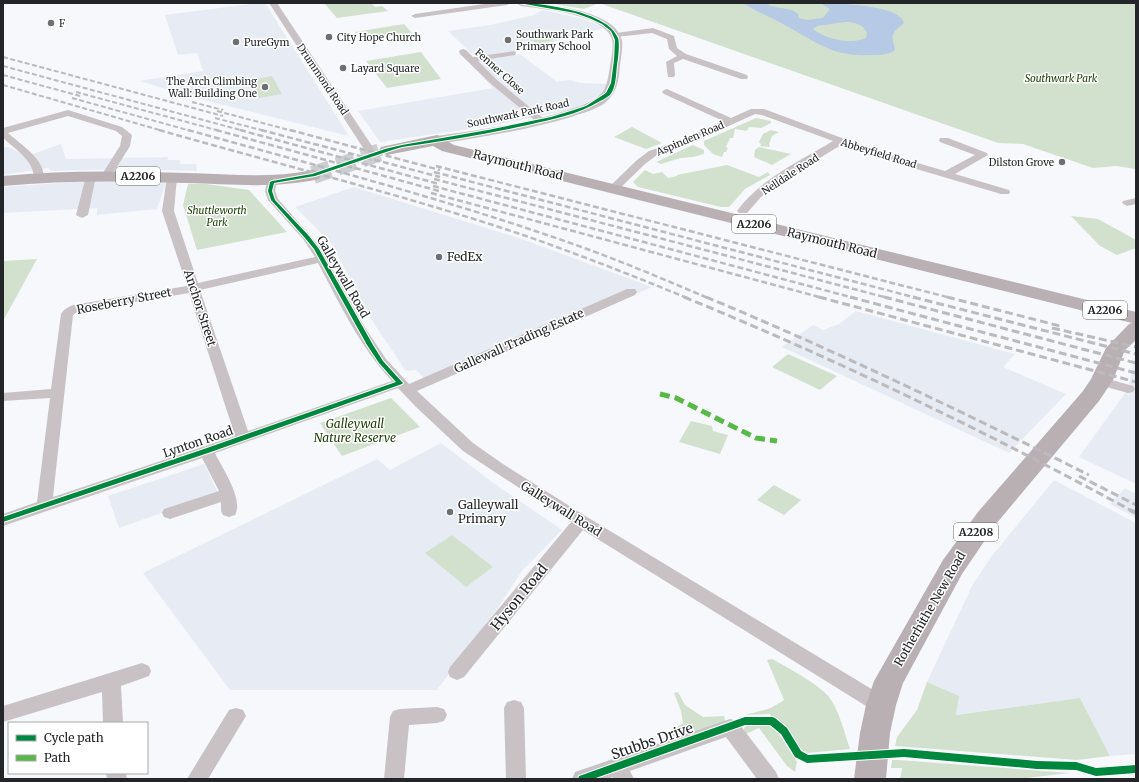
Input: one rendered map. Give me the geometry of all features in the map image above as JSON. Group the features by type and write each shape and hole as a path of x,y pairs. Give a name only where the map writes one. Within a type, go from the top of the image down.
{"main road":[{"name":"Southwark Park Road","path":"380,152 437,140"},
{"name":"Raymouth Road","path":"437,140 439,143 448,148 1136,318"},
{"name":"A2206","path":"3,181 39,177 99,176 172,177 272,182 313,175"},
{"name":"Rotherhithe New Road","path":"870,779 875,732 881,705 889,681 952,567 973,537 1022,476 1091,396 1101,382 1116,348 1136,328"}],"street":[{"name":"Drummond Road","path":"273,3 380,152"},
{"path":"415,16 507,3"},
{"path":"522,3 590,17 603,23 616,34 653,30 671,38 673,49 683,56 744,77"},
{"name":"Southwark Park Road","path":"437,140 541,121 582,109 608,94 611,90 616,34"},
{"name":"Fenner Close","path":"463,52 494,82 541,121"},
{"path":"471,60 512,53"},
{"path":"671,75 670,62 683,56"},
{"path":"732,82 755,73"},
{"path":"668,92 730,121"},
{"path":"689,102 704,96"},
{"name":"Aspinden Road","path":"613,189 641,162 653,154 690,140 754,111"},
{"name":"Abbeyfield Road","path":"754,111 764,112 840,142 873,153 1005,192"},
{"path":"39,177 39,172 35,164 3,132 68,113 119,129 127,135 126,146 99,176 82,215"},
{"path":"944,140 983,155 947,174"},
{"name":"Nelldale Road","path":"743,211 757,195 775,181 840,142"},
{"name":"Anchor Street","path":"172,177 168,211 243,438"},
{"name":"Galleywall Road","path":"272,182 270,191 273,200 307,237 322,259 370,346 381,362 403,387 468,446 498,468 581,522 881,705"},
{"name":"Roseberry Street","path":"45,505 67,314 73,309 194,288 322,259"},
{"name":"Gallewall Trading Estate","path":"403,387 631,292"},
{"path":"1101,382 1128,389"},
{"name":"Lynton Road","path":"3,520 243,438 403,387"},
{"path":"3,397 58,393"},
{"path":"206,451 228,494 229,511"},
{"path":"170,513 228,494"},
{"name":"Hyson Road","path":"457,672 581,522"},
{"path":"3,714 142,671"},
{"path":"111,681 113,722"},
{"path":"514,708 516,779"},
{"path":"394,779 400,717 437,715"},
{"path":"197,779 236,716"},
{"name":"Stubbs Drive","path":"582,779 620,772 730,727 769,779"}],"shaded area":[{"path":"265,3 349,136 203,100 139,81 203,71 197,53 178,55 165,15"},
{"name":"Southwark Park Primary School","path":"543,10 585,19 604,28 526,49 486,57 473,55 448,31 490,25 534,15"},
{"path":"520,54 557,82 570,80 580,83 607,84 600,95 575,109 489,126 380,142 358,111 493,88 469,62"},
{"path":"61,144 66,159 169,157 167,160 180,160 180,164 196,164 197,171 127,169 51,171 48,168 3,175 3,148 8,147 27,156"},
{"path":"101,180 166,182 157,209 97,215 97,208 3,213 3,187"},
{"path":"354,187 519,238 652,287 431,385 416,370 406,371 375,325 331,243 295,207"},
{"path":"856,311 1015,354 1003,367 1066,394 1009,453 782,347 813,325 823,330 839,324"},
{"path":"1136,351 1136,484 1079,457 1128,389"},
{"path":"441,443 492,482 562,530 522,571 495,612 437,690 230,690 143,573 377,459 390,470"},
{"path":"204,464 218,493 119,528 108,496"},
{"path":"1054,480 1136,523 1136,754 1110,756 1080,698 955,715 927,682 973,584 991,557"},
{"path":"1125,488 1136,494 1136,518 1110,504"}],"green space":[{"path":"324,3 371,3 375,7 382,6 388,11 337,18"},
{"path":"548,3 599,3 584,9"},
{"name":"Southwark Park","path":"599,3 1136,3 1136,169 1116,166 1093,168 1023,144 998,143"},
{"path":"404,24 412,33 362,41 355,32"},
{"path":"553,33 562,38 538,44 529,39"},
{"path":"421,52 441,79 387,88 366,61"},
{"name":"The Arch Climbing Wall: Building One","path":"272,76 282,94 259,98 249,80"},
{"path":"756,118 771,121 771,123 761,128 749,127 747,131 735,129 733,138 730,138 726,147 728,148 722,157 713,154 704,145 704,141"},
{"path":"632,127 662,143 646,149 614,137"},
{"path":"771,130 779,132 772,136 769,144 770,147 760,146 761,144 759,142 763,134"},
{"path":"693,145 704,150 704,154 680,158 661,164 656,162"},
{"path":"759,147 791,154 772,165 754,157 755,150"},
{"path":"727,165 759,177 768,172 770,175 745,189 729,207 721,207 638,187 633,182 645,170 653,174 662,172 668,178"},
{"name":"Shuttleworth Park","path":"188,184 206,184 249,190 287,232 197,250 183,205"},
{"path":"1071,216 1098,219 1136,240 1136,248 1117,255 1100,246"},
{"path":"37,259 3,321 3,261"},
{"path":"788,354 837,376 820,390 772,367"},
{"name":"Galleywall Nature Reserve","path":"391,398 420,427 342,456 320,423"},
{"path":"691,421 712,426 713,431 728,435 720,454 679,442"},
{"path":"774,485 801,500 784,515 757,500"},
{"path":"452,535 493,567 466,587 425,553"},
{"path":"772,659 794,671 825,692 833,703 839,716 850,749 808,753 798,746 785,726 770,714 745,715 771,708 784,700 767,660"},
{"path":"927,682 959,696 956,715 1080,698 1110,756 1077,760 895,746 897,737 917,710"},
{"path":"678,692 685,705 703,717 724,716 725,721 670,740 673,730 683,723 681,711 674,693"},
{"path":"761,724 771,725 775,728 797,762 795,772 787,766 759,728 746,734 744,731 746,726"},
{"path":"892,760 1070,773 1017,779 900,779 902,768 891,768"}],"water":[{"path":"743,3 766,3 771,6 792,10 798,14 799,18 807,20 823,18 830,9 822,4 801,3 824,3 874,7 889,11 899,16 904,23 894,33 894,51 873,55 856,55 833,50 823,46","holes":["845,22 855,23 863,27 867,33 866,38 854,41 839,40 824,36 813,29 817,26"]}],"tunnel":[{"path":"313,175 387,150"}],"railway":[{"path":"3,57 223,116"},
{"path":"3,66 244,131"},
{"path":"3,75 80,96"},
{"path":"3,85 163,131"},
{"path":"76,92 220,131"},
{"path":"72,98 191,131"},
{"path":"192,102 223,110"},
{"path":"217,111 293,131"},
{"path":"215,118 265,131"},
{"path":"159,130 480,221 526,236 687,298"},
{"path":"188,130 439,200 489,216 602,255 708,298"},
{"path":"216,130 439,191"},
{"path":"240,130 439,184"},
{"path":"261,130 440,177"},
{"path":"290,130 440,170"},
{"path":"436,166 951,298"},
{"path":"434,172 917,298"},
{"path":"434,179 888,298"},
{"path":"433,186 854,298"},
{"path":"431,193 823,298"},
{"path":"684,297 799,346 911,398 1022,453 1132,511"},
{"path":"706,297 899,383 1089,475"},
{"path":"819,297 1136,382"},
{"path":"850,297 1136,373"},
{"path":"884,297 1136,363"},
{"path":"913,297 1136,354"},
{"path":"947,297 1060,326"},
{"path":"1052,328 1136,347"},
{"path":"1079,476 1136,505"},
{"path":"1132,511 1136,513"}],"marked path":[{"path":"660,394 676,398 756,438 777,441"}],"cycle path":[{"path":"3,520 400,383 381,362 370,345 316,249 273,200 270,191 272,182 313,175 402,146 488,132 564,115 598,101 608,94 613,83 616,60 617,40 612,31 603,23 576,12 521,3"},
{"path":"582,779 745,721 772,721 784,731 798,754 807,759 904,753 1037,765 1076,766 1096,772 1136,769"}],"place":[{"name":"F","path":"51,23"},
{"name":"City Hope Church","path":"329,37"},
{"name":"Southwark Park Primary School","path":"508,40"},
{"name":"PureGym","path":"236,42"},
{"name":"Layard Square","path":"343,68"},
{"name":"The Arch Climbing Wall: Building One","path":"265,87"},
{"name":"Dilston Grove","path":"1062,162"},
{"name":"FedEx","path":"439,257"},
{"name":"Galleywall Primary","path":"450,512"}]}
